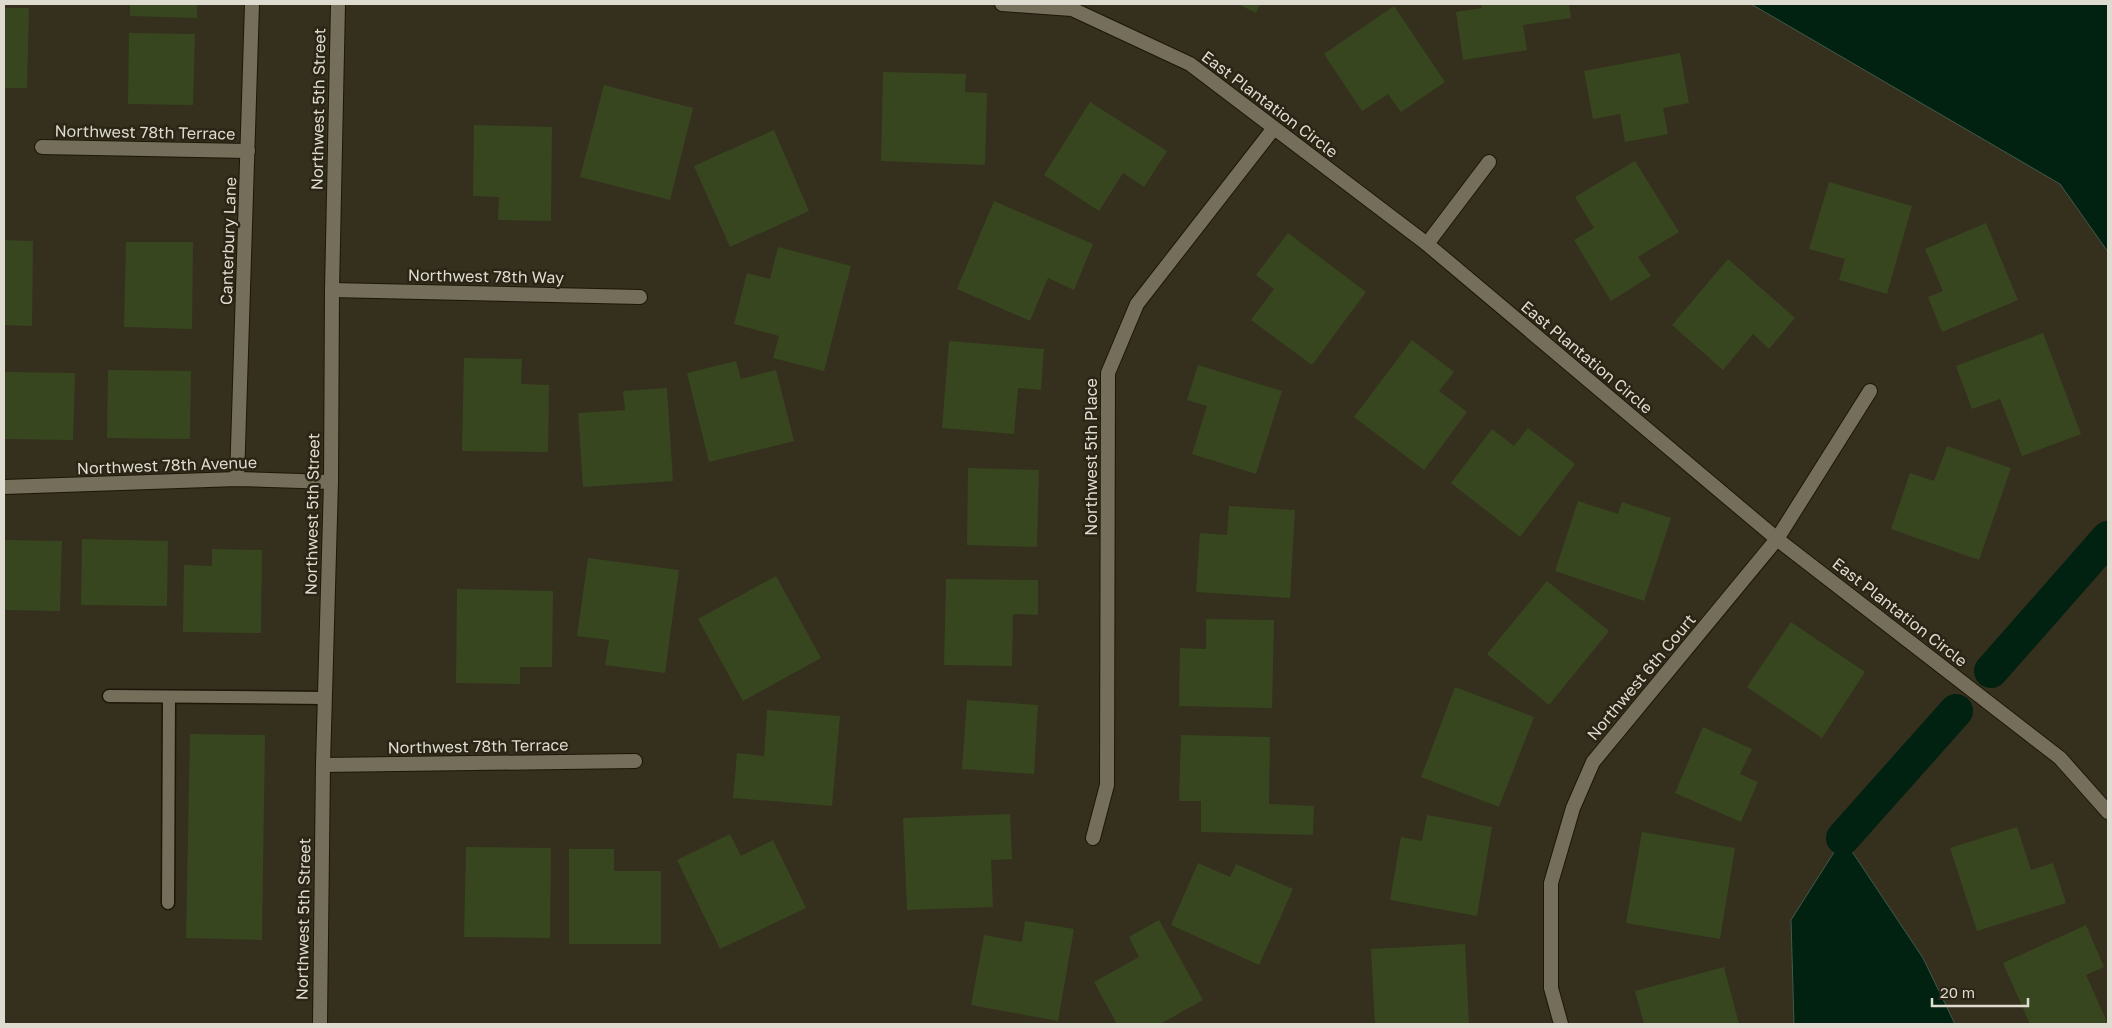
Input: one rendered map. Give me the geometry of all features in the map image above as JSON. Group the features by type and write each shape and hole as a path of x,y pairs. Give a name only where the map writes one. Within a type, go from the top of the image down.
{"street":[{"name":"Canterbury Lane","path":"237,478 252,4"},
{"name":"Northwest 5th Street","path":"320,1024 324,698 331,482 332,290 338,4"},
{"name":"East Plantation Circle","path":"1002,4 1073,6 1190,64 1426,244 1777,540 2060,758 2108,812"},
{"name":"Northwest 5th Place","path":"1093,838 1107,785 1108,373 1136,304 1274,128"},
{"name":"Northwest 78th Terrace","path":"42,147 248,151"},
{"path":"1426,244 1489,162"},
{"name":"Northwest 78th Way","path":"332,290 640,297"},
{"name":"Northwest 6th Court","path":"1561,1024 1551,988 1551,883 1573,808 1593,762 1777,540 1870,392"},
{"name":"Northwest 78th Avenue","path":"4,487 237,478 331,482"},
{"name":"Northwest 78th Terrace","path":"323,765 634,761"}],"lane":[{"path":"109,696 324,698"},
{"path":"168,903 169,698"}],"shaded area":[{"path":"1751,4 2108,4 2108,252 2060,184"},
{"path":"1843,838 1923,958 1955,1024 1794,1024 1791,920"}],"building":[{"path":"130,4 197,4 197,18 130,16"},
{"path":"1238,4 1260,4 1256,13"},
{"path":"1481,4 1569,4 1571,18 1523,25 1527,50 1463,60 1456,12 1482,8"},
{"path":"1394,6 1445,82 1401,112 1388,94 1362,111 1324,54"},
{"path":"4,8 29,8 27,88 4,88"},
{"path":"129,33 195,34 193,105 128,104"},
{"path":"1680,53 1689,103 1663,108 1668,134 1625,142 1620,114 1593,119 1584,71"},
{"path":"883,72 966,74 965,92 987,93 985,165 881,161"},
{"path":"604,85 693,108 670,200 580,177"},
{"path":"1090,102 1167,151 1144,187 1123,173 1099,211 1044,175"},
{"path":"474,125 552,127 551,221 498,220 499,197 473,196"},
{"path":"774,130 809,211 730,247 694,166"},
{"path":"1635,161 1679,232 1638,257 1651,276 1611,301 1574,240 1594,228 1575,197"},
{"path":"1829,182 1912,206 1887,294 1839,280 1845,259 1809,249"},
{"path":"994,201 1093,244 1074,290 1048,278 1030,321 957,289"},
{"path":"1986,223 2018,300 1942,332 1928,297 1943,291 1925,249"},
{"path":"1288,233 1366,292 1312,365 1251,320 1274,289 1256,275"},
{"path":"4,240 33,241 32,326 4,325"},
{"path":"126,242 193,242 192,329 124,327"},
{"path":"778,247 851,266 824,371 773,358 779,336 734,324 747,273 770,279"},
{"path":"1728,259 1795,318 1769,349 1753,334 1723,370 1672,325"},
{"path":"2043,333 2081,434 2022,456 2000,399 1972,409 1956,366"},
{"path":"1412,340 1454,372 1439,391 1467,412 1424,470 1354,417"},
{"path":"949,341 1044,349 1041,390 1018,388 1014,434 942,428"},
{"path":"464,358 522,359 521,384 549,385 548,452 462,451"},
{"path":"736,361 741,379 776,370 794,441 709,462 687,373"},
{"path":"1198,365 1282,391 1256,474 1192,454 1207,406 1187,400"},
{"path":"108,370 191,371 190,439 107,438"},
{"path":"4,372 75,373 73,440 4,439"},
{"path":"667,388 673,481 583,487 578,413 625,410 623,391"},
{"path":"1528,428 1575,464 1520,537 1451,483 1492,429 1514,446"},
{"path":"1947,446 2011,468 1979,560 1891,529 1910,473 1934,481"},
{"path":"968,468 1039,470 1037,547 967,545"},
{"path":"1578,501 1618,514 1622,502 1671,518 1644,601 1555,571"},
{"path":"1229,506 1295,510 1290,598 1196,592 1200,533 1227,535"},
{"path":"82,539 168,541 167,606 81,605"},
{"path":"4,540 62,541 60,611 4,610"},
{"path":"212,549 262,550 261,633 183,632 184,565 212,566"},
{"path":"588,558 679,570 665,673 605,665 609,640 577,636"},
{"path":"776,576 821,658 743,701 698,619"},
{"path":"946,579 1038,580 1038,615 1013,614 1012,666 944,665"},
{"path":"1547,581 1609,631 1549,705 1487,654"},
{"path":"457,589 553,591 552,667 520,667 520,684 456,683"},
{"path":"1206,619 1274,620 1272,708 1179,706 1180,648 1206,649"},
{"path":"1791,622 1865,672 1822,738 1747,687"},
{"path":"1455,687 1534,717 1499,807 1421,777"},
{"path":"967,700 1038,705 1034,774 962,769"},
{"path":"767,710 840,716 832,806 733,798 737,753 764,756"},
{"path":"1703,727 1752,749 1740,774 1758,782 1741,822 1675,793"},
{"path":"190,734 265,735 262,940 186,938"},
{"path":"1181,735 1270,737 1269,804 1314,806 1313,835 1201,832 1201,801 1179,801"},
{"path":"1010,814 1012,859 991,860 993,907 907,910 903,818"},
{"path":"1427,815 1492,827 1477,916 1390,900 1401,837 1422,841"},
{"path":"2017,827 2031,870 2053,863 2066,903 1977,931 1950,848"},
{"path":"1642,832 1735,848 1720,939 1626,923"},
{"path":"730,834 741,856 773,840 806,908 720,949 677,860"},
{"path":"466,847 551,848 550,938 464,937"},
{"path":"569,849 614,849 614,871 661,871 661,944 569,944"},
{"path":"1198,863 1230,877 1236,864 1293,889 1259,965 1171,925"},
{"path":"1159,920 1203,1000 1160,1024 1117,1024 1094,982 1139,957 1129,937"},
{"path":"1025,921 1074,929 1058,1021 971,1005 984,935 1022,942"},
{"path":"2086,925 2104,967 2086,975 2108,1024 2030,1024 2003,963"},
{"path":"1465,944 1469,1024 1375,1024 1371,949"},
{"path":"1724,967 1739,1024 1644,1024 1635,991"}],"waterway":[{"path":"1991,671 2108,538"},
{"path":"1843,838 1956,711"}]}
